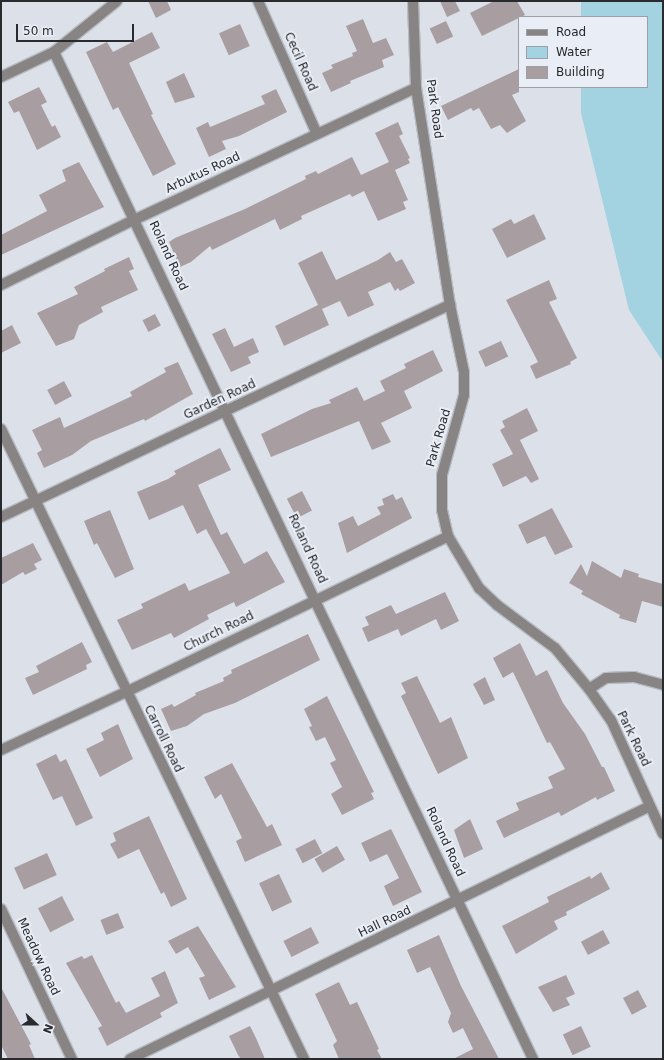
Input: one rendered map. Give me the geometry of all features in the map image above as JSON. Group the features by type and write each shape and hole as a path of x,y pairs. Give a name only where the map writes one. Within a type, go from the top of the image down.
{"street":[{"path":"1,77 54,52 117,1"},
{"name":"Cecil Road","path":"258,1 318,134"},
{"name":"Park Road","path":"413,1 416,88 450,305 464,372 464,395 442,475 442,510 448,536 479,588 497,605 555,648 589,689 611,720 663,834"},
{"name":"Roland Road","path":"54,52 136,219 533,1059"},
{"name":"Arbutus Road","path":"1,285 136,219 416,88"},
{"name":"Garden Road","path":"1,517 450,305"},
{"name":"Carroll Road","path":"1,429 126,692 304,1059"},
{"name":"Church Road","path":"1,750 126,692 316,598 448,536"},
{"path":"589,689 606,678 634,677 663,685"},
{"name":"Hall Road","path":"130,1059 271,992 650,806"},
{"name":"Meadow Road","path":"1,909 72,1059"}],"water":[{"path":"581,1 663,1 663,362 629,310 581,113 581,88 648,88 648,16 581,16"}],"building":[{"path":"148,1 167,1 171,10 156,18"},
{"path":"440,1 455,1 460,11 447,17"},
{"path":"494,1 517,1 525,15 518,16 518,18 482,36 470,13"},
{"path":"363,19 373,43 386,38 394,55 382,60 384,67 350,81 351,83 331,92 322,73 333,68 331,65 353,56 352,53 357,51 346,26"},
{"path":"446,21 453,36 437,44 430,29"},
{"path":"240,24 250,46 229,55 219,33"},
{"path":"152,32 160,48 129,63 153,114 151,115 176,164 153,176 118,107 113,110 86,52 107,42 113,52"},
{"path":"518,69 519,92 512,95 526,121 507,133 500,125 491,129 479,108 473,111 471,108 448,120 441,106"},
{"path":"184,73 195,97 175,103 166,82"},
{"path":"39,87 47,102 41,105 52,127 55,125 61,137 37,150 19,111 14,113 8,102"},
{"path":"276,89 287,112 239,136 222,141 226,149 209,157 196,128 208,122 210,127 265,104 261,96"},
{"path":"398,122 403,134 399,136 410,158 408,159 410,163 395,170 408,200 403,202 406,209 378,221 364,191 352,197 350,194 301,216 302,219 280,230 275,219 212,250 210,246 191,262 180,267 169,242 175,238 245,209 306,179 305,176 316,171 318,174 352,157 361,175 389,162 375,133"},
{"path":"79,162 104,207 1,255 1,235 47,211 39,195 66,181 62,170"},
{"path":"534,214 546,239 507,258 492,229 511,219 514,224"},
{"path":"322,251 336,280 378,260 390,252 396,262 402,259 415,283 400,291 398,288 395,291 390,282 368,292 374,305 348,317 340,301 322,309 329,325 284,346 275,326 318,305 298,263"},
{"path":"129,257 134,269 129,271 138,290 101,307 103,312 79,325 74,339 56,346 37,313 78,294 74,287 105,271 104,269"},
{"path":"549,280 557,299 549,302 577,358 570,362 571,364 536,379 530,366 538,362 506,300"},
{"path":"155,314 161,326 148,332 143,320"},
{"path":"12,325 21,343 1,353 1,331"},
{"path":"225,328 234,347 253,338 259,352 248,357 251,363 231,372 212,334"},
{"path":"501,341 508,356 486,367 478,352"},
{"path":"433,350 443,371 404,391 412,408 381,423 391,442 372,450 359,421 271,457 261,434 312,409 331,403 329,400 357,387 364,401 385,391 380,381 406,368 404,364"},
{"path":"178,362 193,394 145,421 144,419 91,441 72,455 44,468 37,453 42,450 32,430 60,417 64,428 132,396 130,392 166,372 164,368"},
{"path":"64,381 72,396 55,405 47,390"},
{"path":"527,408 538,431 520,440 539,479 531,483 526,476 503,487 492,464 513,454 500,430 505,427 502,421"},
{"path":"220,448 231,470 198,485 221,535 227,532 244,564 267,551 285,582 236,607 234,602 207,615 209,619 174,638 171,633 132,650 117,620 143,608 141,604 185,583 189,591 230,573 206,529 197,534 183,505 149,520 137,492 168,479 176,474 174,471"},
{"path":"302,491 312,511 297,518 287,499"},
{"path":"393,494 396,500 402,497 412,518 347,553 338,523 353,516 358,526 381,514 377,507 384,505 382,499"},
{"path":"552,508 573,547 555,555 545,536 527,544 518,525"},
{"path":"110,510 134,569 115,578 97,543 94,545 84,521"},
{"path":"33,543 42,560 34,564 37,569 25,575 23,572 1,585 1,558"},
{"path":"592,561 621,578 624,569 639,574 638,577 663,584 663,607 642,601 636,623 619,618 620,615 581,594 583,591 569,583 581,564 587,576"},
{"path":"445,592 459,621 441,630 436,619 401,636 398,629 368,642 362,628 369,625 365,617 391,605 396,614"},
{"path":"308,634 320,660 235,703 204,714 187,726 171,731 161,709 172,704 174,707 196,695 195,693 224,681 223,678 232,673 231,670"},
{"path":"82,642 92,662 86,665 87,669 33,695 25,678 39,672 36,666"},
{"path":"520,643 536,676 547,670 563,703 585,734 602,767 604,767 615,791 597,800 596,797 561,816 559,812 504,838 496,821 519,810 516,803 553,788 548,777 565,769 550,742 547,743 513,672 503,678 493,658"},
{"path":"417,676 440,723 451,717 468,758 438,774 401,696 406,693 401,683"},
{"path":"485,677 495,700 484,705 473,684"},
{"path":"327,696 374,792 371,793 374,799 342,815 331,794 342,787 330,763 336,760 325,737 316,741 309,727 312,726 304,709"},
{"path":"118,724 133,759 100,777 86,749 104,740 101,733"},
{"path":"56,754 60,762 66,759 93,818 76,826 62,796 53,800 36,764"},
{"path":"232,763 267,827 272,824 282,845 245,862 236,841 242,838 221,794 215,799 204,777"},
{"path":"149,816 187,899 171,907 164,892 161,894 139,849 118,859 110,844 116,841 113,833"},
{"path":"470,819 483,849 464,858 454,830"},
{"path":"391,829 422,892 393,906 384,886 399,878 387,854 370,862 361,843"},
{"path":"315,839 322,853 303,863 295,849"},
{"path":"337,846 345,860 322,873 314,859"},
{"path":"47,853 57,875 24,890 14,868"},
{"path":"601,872 610,889 566,912 567,915 554,921 558,929 516,954 502,926 549,902 547,897 590,876 591,879"},
{"path":"279,874 292,902 272,911 259,883"},
{"path":"62,896 74,920 50,932 38,908"},
{"path":"118,913 124,928 106,935 100,920"},
{"path":"198,926 236,987 209,1000 199,978 205,976 188,947 176,954 168,941"},
{"path":"311,927 319,943 292,957 283,941"},
{"path":"603,930 610,943 588,955 581,942"},
{"path":"439,935 461,986 499,1059 453,1059 473,1049 463,1028 453,1033 448,1022 451,1013 430,967 417,973 407,950"},
{"path":"92,955 116,1003 119,1001 126,1013 160,996 151,978 165,971 178,1003 160,1013 162,1017 107,1046 98,1028 102,1026 66,963 82,956 84,959"},
{"path":"566,975 575,994 566,998 570,1005 553,1012 538,987"},
{"path":"339,982 350,1005 357,1002 379,1049 377,1050 382,1059 339,1059 333,1045 337,1041 315,994"},
{"path":"1,987 31,1044 29,1045 35,1059 8,1059 1,1045"},
{"path":"638,990 647,1007 632,1015 623,998"},
{"path":"250,1026 265,1059 241,1059 229,1036"},
{"path":"581,1026 591,1047 573,1055 563,1034"}]}
